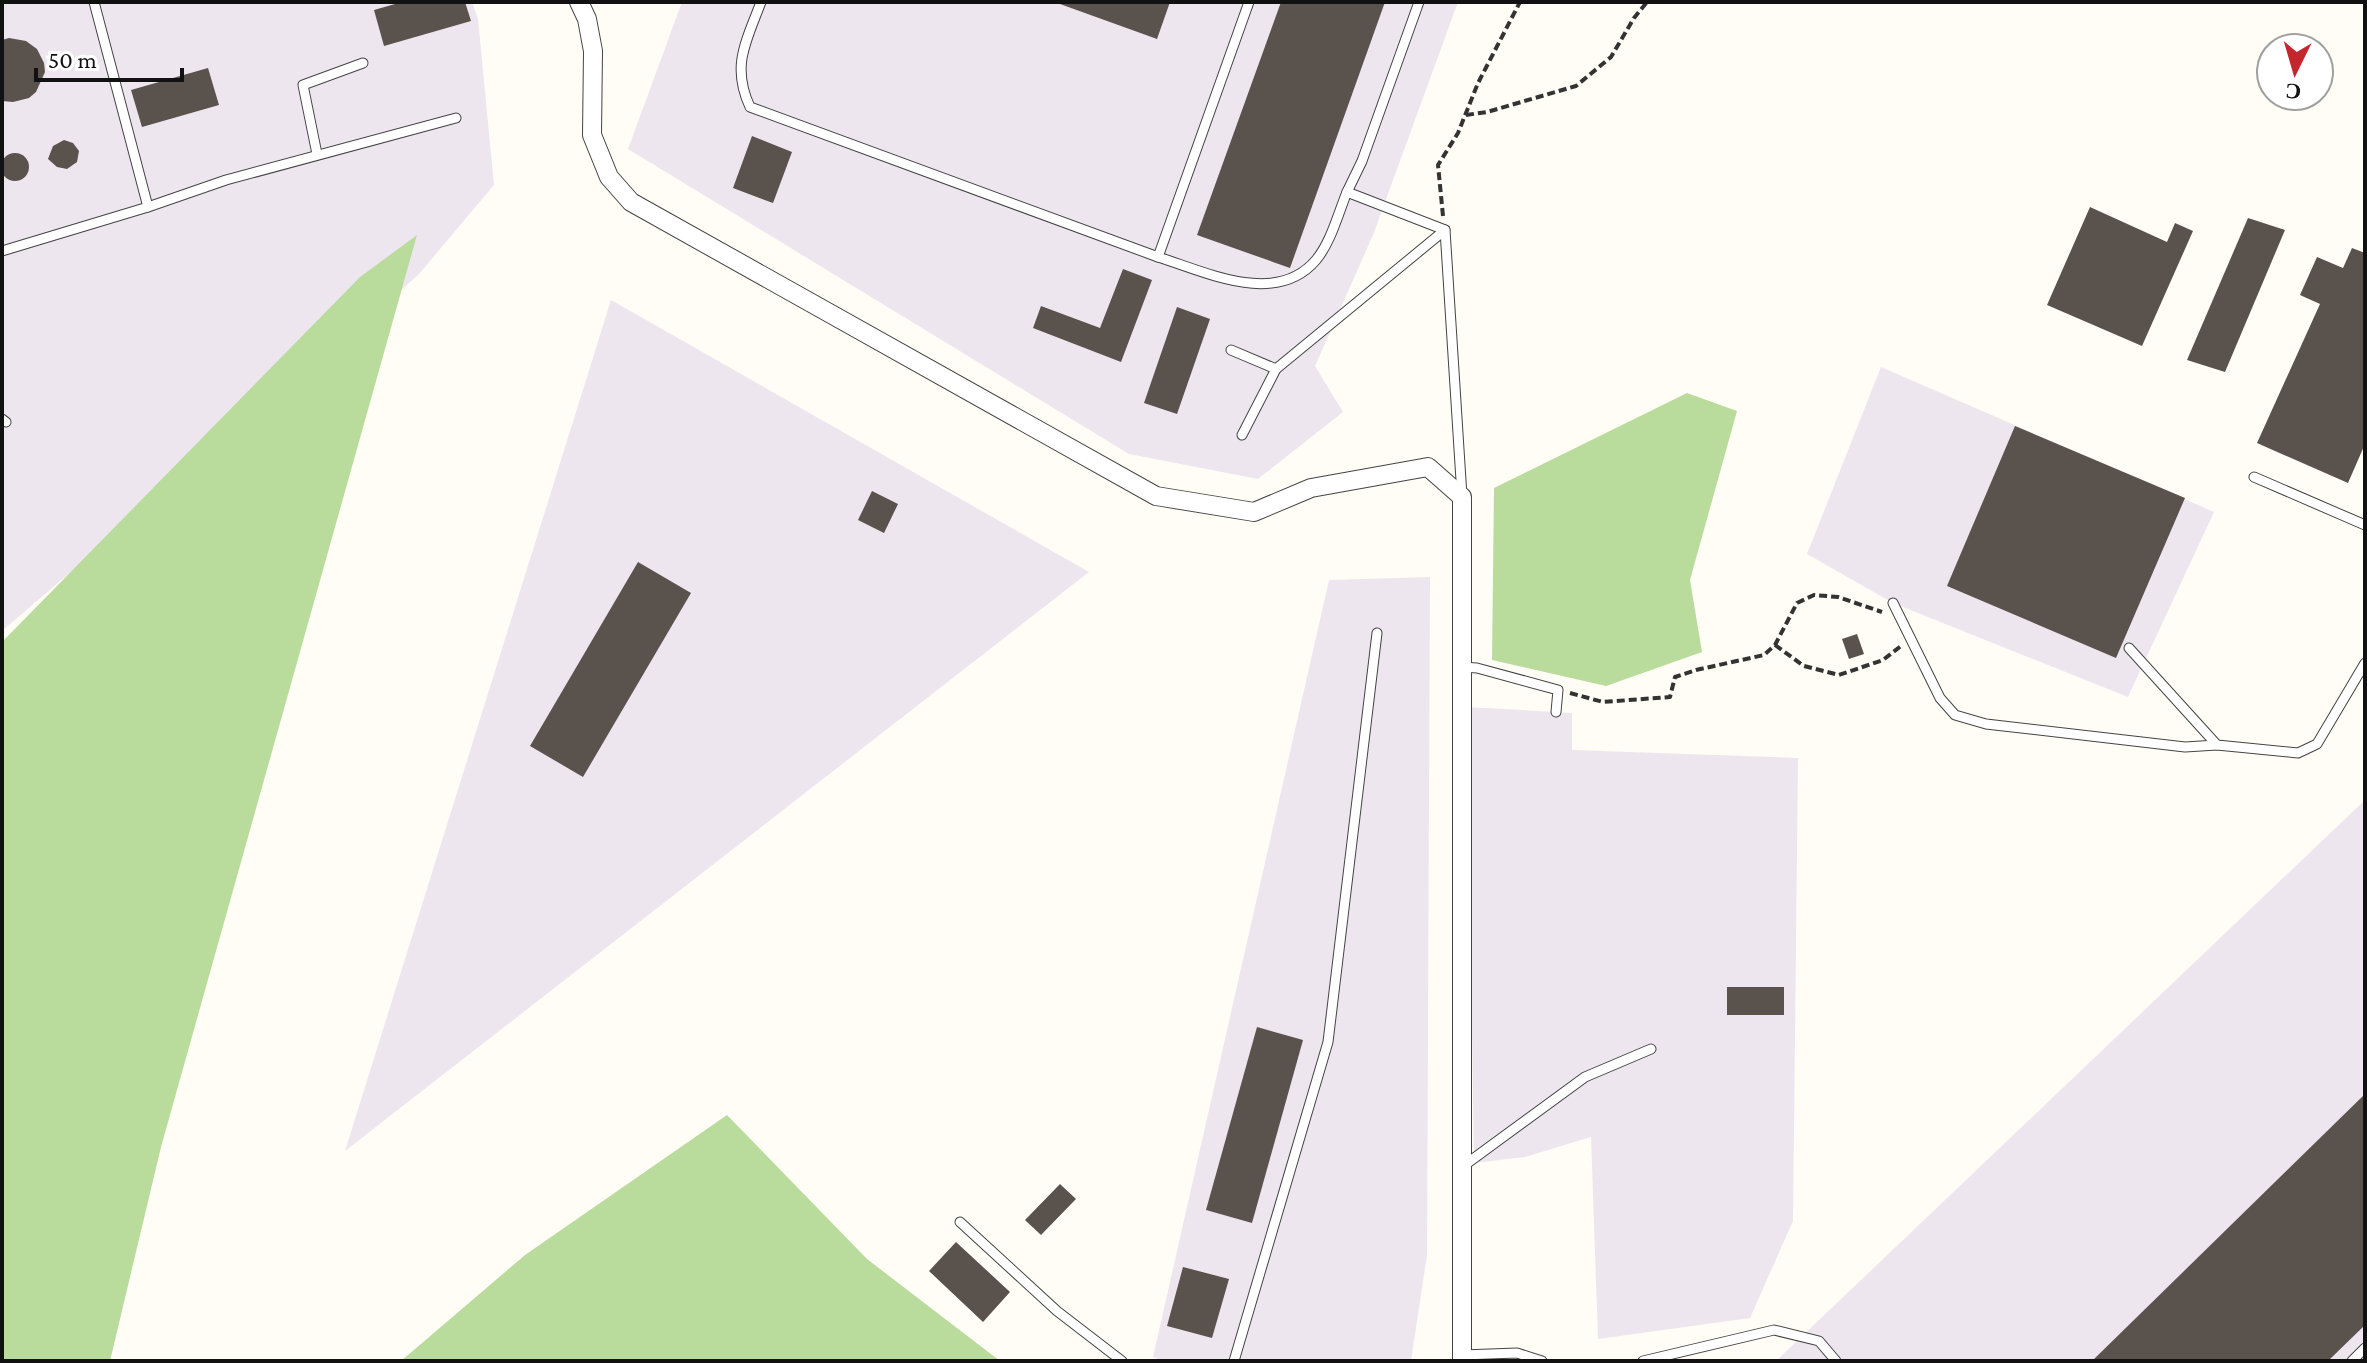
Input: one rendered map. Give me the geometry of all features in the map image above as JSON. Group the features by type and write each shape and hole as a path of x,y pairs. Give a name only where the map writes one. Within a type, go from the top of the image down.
{"street":[{"path":"579,2 587,19 593,51 592,135 609,177 631,202 1156,496 1254,512 1311,488 1428,467 1462,497 1462,1358"}],"lane":[{"path":"94,2 148,207"},
{"path":"761,2 740,59 741,87 750,107 1158,257 1250,286 1296,278 1317,259 1362,161 1419,2"},
{"path":"1158,257 1249,2"},
{"path":"317,154 303,85 363,63"},
{"path":"2,251 226,180 456,118"},
{"path":"1347,192 1445,230"},
{"path":"1445,230 1462,497"},
{"path":"1242,435 1276,369 1445,230"},
{"path":"1231,350 1276,369"},
{"path":"2254,477 2365,525"},
{"path":"1893,603 1940,698 1955,715 1986,724 2185,747 2217,745 2298,753 2317,744 2365,663"},
{"path":"1234,1361 1328,1042 1377,633"},
{"path":"2129,648 2217,745"},
{"path":"1462,667 1477,668 1558,690 1556,712"},
{"path":"1462,1167 1585,1077 1651,1049"},
{"path":"960,1222 1057,1311 1122,1361"},
{"path":"1643,1361 1774,1330 1819,1341 1836,1361"},
{"path":"2352,1361 2365,1348"},
{"path":"1462,1358 1517,1353 1542,1361"}],"path":[{"path":"1445,230 1438,165 1458,133 1478,83 1520,2"},
{"path":"1466,115 1487,112 1576,86 1611,57 1647,2"},
{"path":"1558,690 1603,702 1670,697 1675,677 1764,655 1775,645 1797,603 1814,595 1838,597 1900,618"},
{"path":"1775,645 1804,666 1839,675 1883,660 1910,639"}],"shaded area":[{"path":"2,2 472,2 478,19 494,185 419,274 139,527 101,546 2,631"},
{"path":"682,2 1458,2 1373,235 1315,366 1343,412 1258,479 1129,454 628,149"},
{"path":"611,300 1089,572 345,1151"},
{"path":"1881,367 2214,512 2128,697 1893,603 1807,554"},
{"path":"1430,577 1427,1255 1411,1361 1163,1361 1153,1357 1329,580"},
{"path":"1467,707 1572,713 1572,750 1798,758 1793,1221 1750,1318 1598,1339 1591,1137 1525,1157 1474,1163"},
{"path":"2365,800 2365,1361 1776,1361"}],"green space":[{"path":"417,235 161,1147 110,1361 2,1361 2,642 360,277"},
{"path":"1687,393 1737,411 1690,580 1702,652 1606,686 1492,660 1494,488"},
{"path":"727,1115 867,1259 1000,1361 401,1361 525,1255"}],"building":[{"path":"402,2 465,2 471,21 384,46 374,10"},
{"path":"1060,2 1170,2 1157,39"},
{"path":"1281,2 1385,2 1290,268 1197,235"},
{"path":"2,40 26,41 37,49 45,72 36,92 29,98 13,102 2,101"},
{"path":"208,68 219,105 142,127 131,90"},
{"path":"752,136 792,152 773,203 733,188"},
{"path":"64,140 73,143 79,151 77,162 67,169 57,167 48,159 53,146"},
{"path":"15,153 25,157 29,167 25,177 15,181 5,177 1,167 5,157"},
{"path":"2090,207 2167,242 2175,223 2193,231 2142,346 2047,305"},
{"path":"2248,218 2285,230 2225,372 2187,360"},
{"path":"2352,248 2365,253 2365,444 2348,483 2257,443 2320,304 2300,295 2317,257 2343,268"},
{"path":"1123,269 1152,280 1121,362 1033,328 1041,306 1100,328"},
{"path":"1177,307 1210,319 1177,414 1144,403"},
{"path":"2015,426 2185,498 2116,658 1947,586"},
{"path":"872,491 898,504 884,533 858,520"},
{"path":"638,562 691,593 583,777 530,746"},
{"path":"1857,634 1864,654 1849,659 1842,639"},
{"path":"1727,987 1784,987 1784,1015 1727,1015"},
{"path":"1257,1027 1303,1040 1252,1223 1206,1210"},
{"path":"2365,1094 2365,1325 2328,1361 2092,1361"},
{"path":"1060,1184 1076,1199 1041,1235 1025,1220"},
{"path":"956,1242 1010,1292 983,1322 929,1271"},
{"path":"1183,1267 1229,1279 1212,1338 1167,1326"}]}
